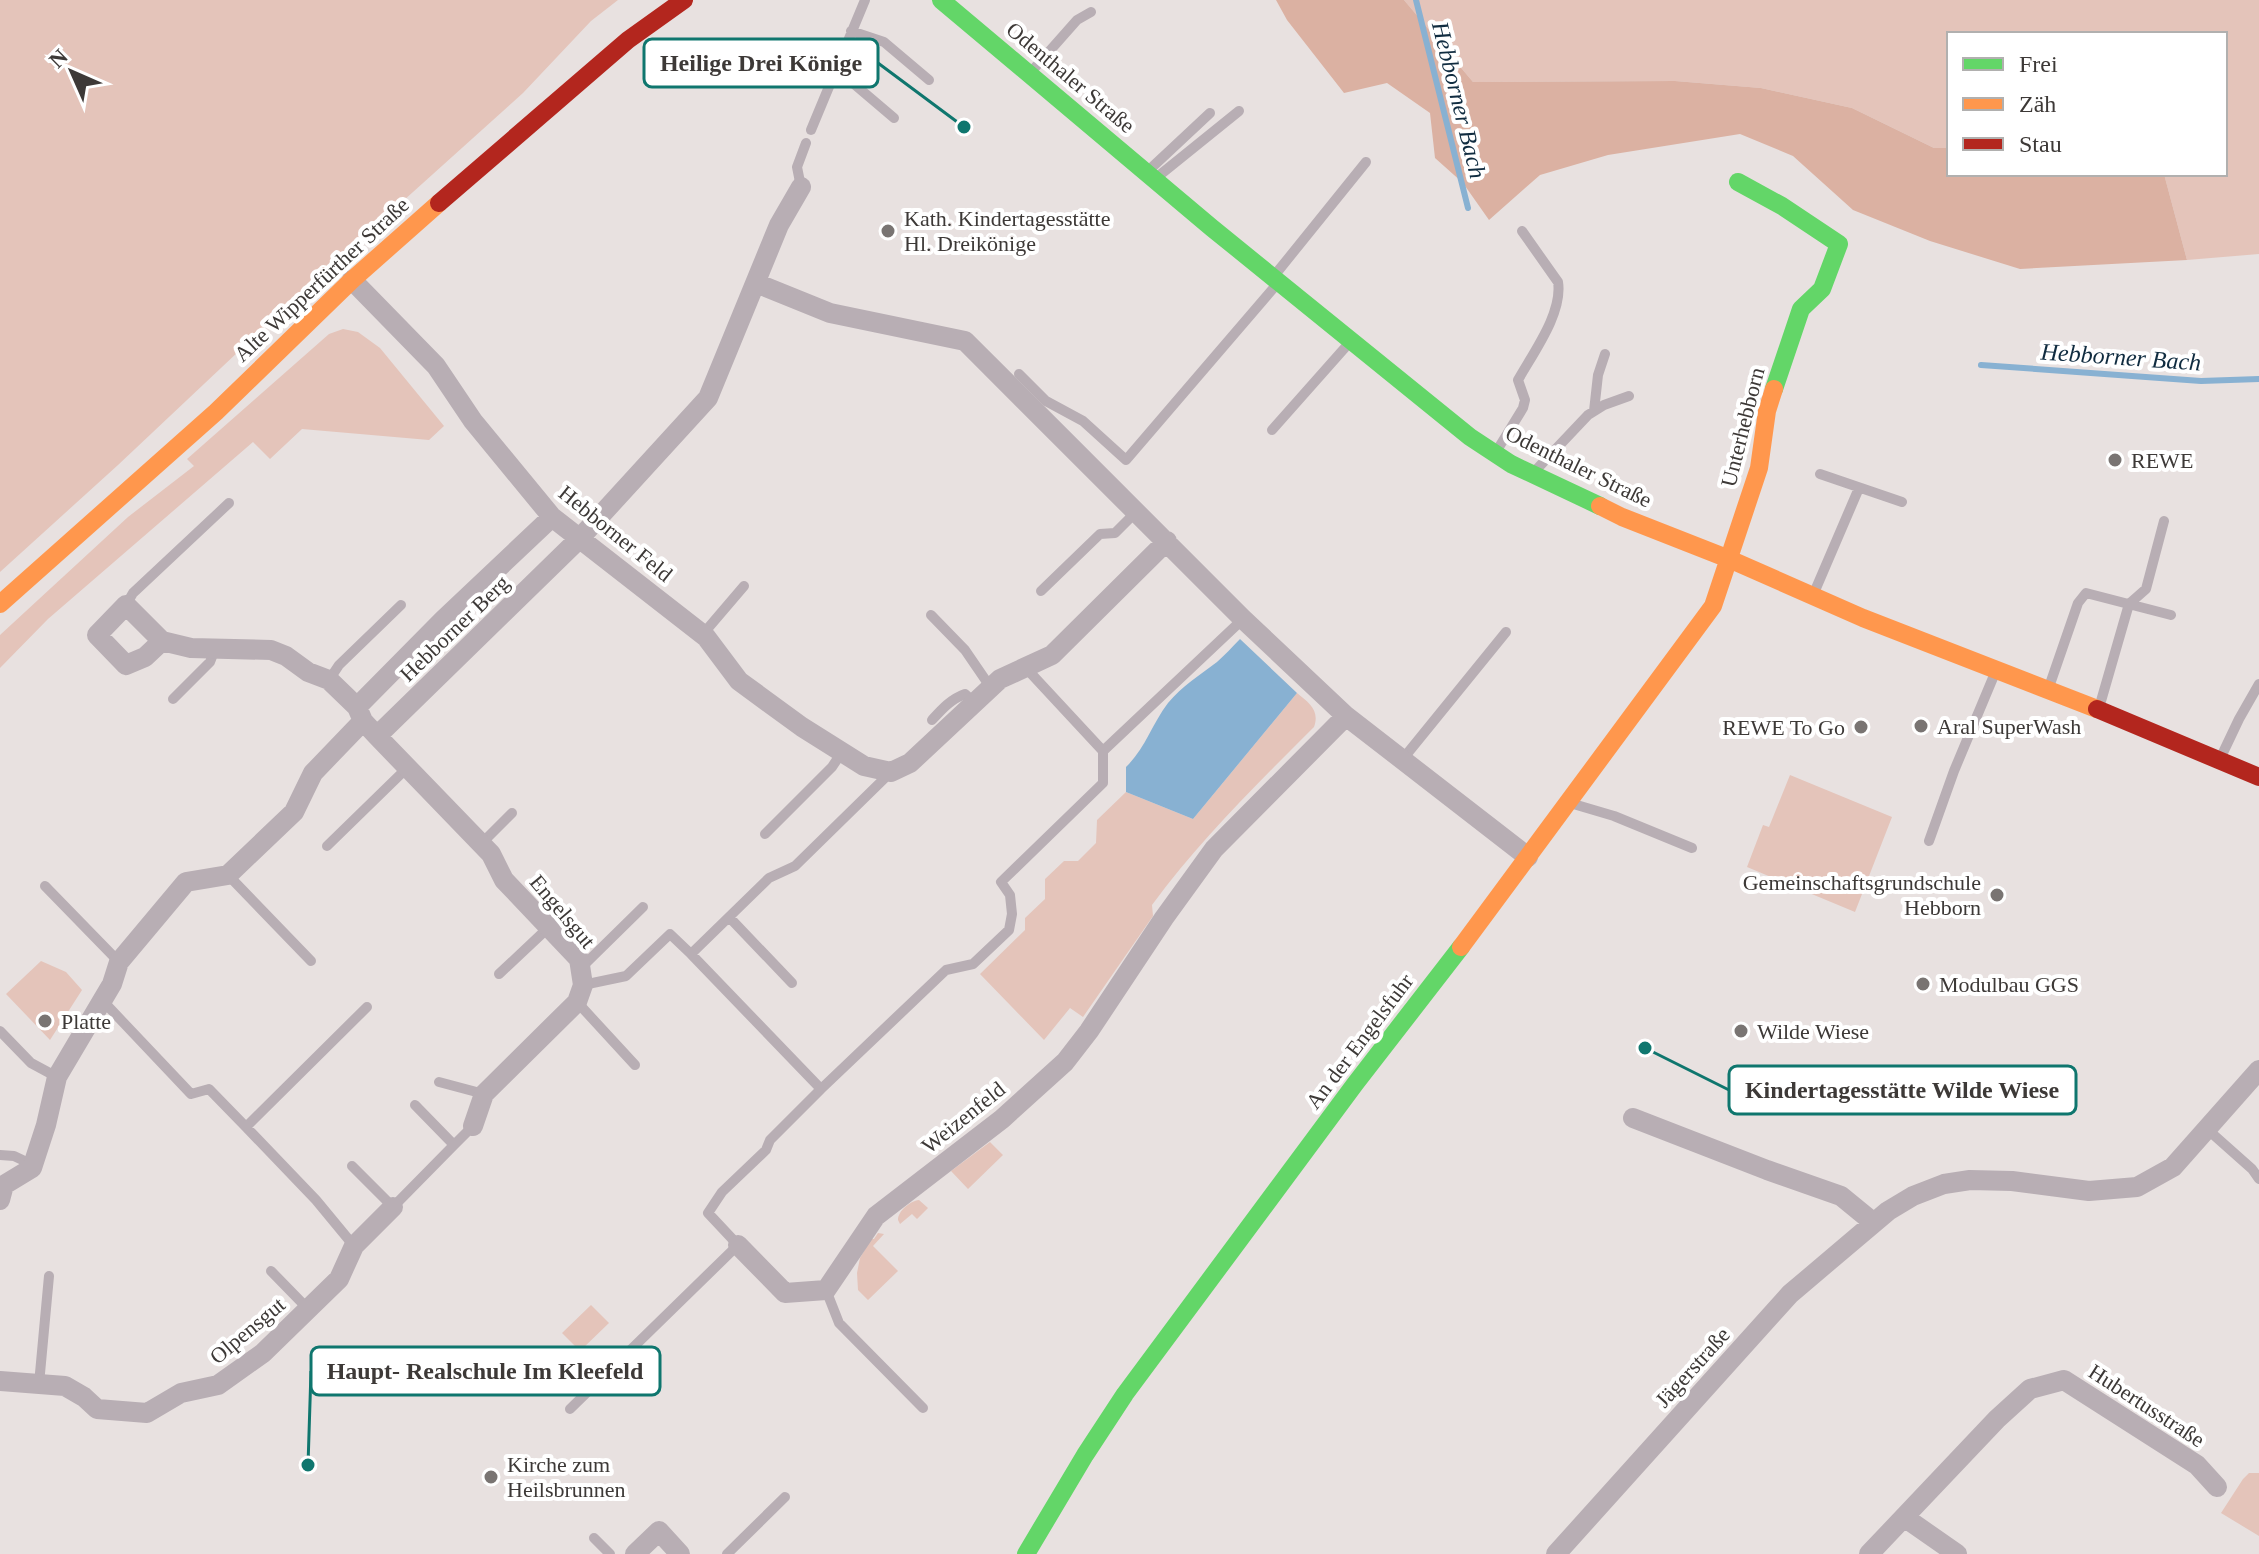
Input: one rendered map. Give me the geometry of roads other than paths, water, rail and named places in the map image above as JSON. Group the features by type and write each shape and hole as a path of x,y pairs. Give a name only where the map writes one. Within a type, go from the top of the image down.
{"main road":[{"name":"Alte Wipperfürther Straße","path":"0,604 216,412 352,280 466,179 628,40 684,0"},
{"name":"Odenthaler Straße","path":"941,0 1451,422 1522,470 1622,517 1729,559 1863,618 2099,710 2259,777"},
{"name":"Unterhebborn","path":"1729,559 1759,468 1767,411 1801,309 1822,289 1839,244 1782,206 1738,182"},
{"name":"An der Engelsfuhr","path":"1026,1554 1125,1394 1713,606 1729,559"}],"street":[{"name":"Hebborner Berg","path":"377,736 580,538 708,398 779,225 801,187"},
{"name":"Hebborner Feld","path":"352,280 436,366 473,421 552,517 703,634 739,681 802,727 864,766 891,772"},
{"path":"756,283 830,313 965,341 1243,619 1346,716 1528,857"},
{"name":"Hebborner Berg","path":"228,875 294,812 313,773 443,620 552,517"},
{"path":"891,772 910,763 1000,679 1052,655 1167,541"},
{"path":"162,641 145,657 126,665 97,635 126,605 162,641 191,648 271,650 286,656 308,672 329,680 377,736"},
{"name":"Weizenfeld","path":"826,1290 876,1216 1002,1119 1065,1062 1214,849 1346,716"},
{"name":"Engelsgut","path":"377,736 491,854 504,880 579,959 580,984"},
{"path":"1,1190 32,1168 57,1077 107,992 119,962 186,882 228,875"},
{"path":"473,1126 484,1094 580,984"},
{"name":"Jägerstraße","path":"1556,1554 1790,1294 1888,1211 1913,1196 1944,1184 1970,1180 2012,1181 2089,1191 2137,1187 2173,1167 2256,1081"},
{"path":"1633,1118 1841,1196 1874,1223"},
{"name":"Olpensgut","path":"0,1381 65,1386 97,1409 147,1413 181,1393 218,1385 263,1353 309,1310 339,1279 354,1246 393,1207"},
{"path":"738,1245 785,1293 826,1290"},
{"name":"Hubertusstraße","path":"1869,1554 1997,1419 2030,1389 2064,1380 2197,1465 2217,1487"},
{"path":"1904,1517 1957,1554"},
{"path":"635,1554 659,1531 680,1554"}],"lane":[{"path":"811,130 865,0"},
{"path":"1029,73 1077,20 1091,12"},
{"path":"851,31 884,42 929,80"},
{"path":"833,77 854,84 894,118"},
{"path":"1150,176 1239,111"},
{"path":"1150,176 1210,113"},
{"path":"801,187 797,167 806,143"},
{"path":"1019,374 1046,401 1083,421 1126,460 1276,280 1366,162"},
{"path":"1495,453 1523,408 1525,400 1518,380 1551,320 1560,292 1558,282 1522,231"},
{"path":"1272,430 1351,341"},
{"path":"1594,411 1598,375 1605,354"},
{"path":"1533,473 1594,411 1629,396"},
{"path":"1820,474 1902,502"},
{"path":"1813,595 1859,488"},
{"path":"126,605 133,593 229,503"},
{"path":"1041,591 1100,534 1115,533 1137,511"},
{"path":"2099,710 2129,604 2146,589 2164,521"},
{"path":"703,634 744,586"},
{"path":"2048,690 2078,603 2086,593 2171,615"},
{"path":"329,680 339,665 401,605"},
{"path":"931,615 965,650 991,688"},
{"path":"1103,751 1243,619"},
{"path":"1402,760 1506,632"},
{"path":"173,699 210,662 215,649"},
{"path":"570,1409 738,1245 708,1213 722,1192 766,1150 770,1140 821,1089 946,970 973,964 1009,930 1012,914 1010,895 1001,882 1103,783 1103,751 1024,667"},
{"path":"1929,841 1954,771 1996,671"},
{"path":"2220,761 2259,684"},
{"path":"932,720 959,696 965,694 975,703"},
{"path":"765,834 832,767 842,752"},
{"path":"327,846 407,768"},
{"path":"691,954 769,878 795,866 891,772"},
{"path":"1568,803 1614,816 1692,848"},
{"path":"481,844 512,813"},
{"path":"228,875 311,961"},
{"path":"45,886 119,962"},
{"path":"635,1065 606,1035 580,984 586,963 643,907"},
{"path":"729,917 792,983"},
{"path":"499,974 549,927"},
{"path":"580,984 626,976 670,934 821,1089"},
{"path":"107,992 191,1094 209,1089 316,1200 354,1246"},
{"path":"246,1127 367,1007"},
{"path":"0,1031 31,1063 57,1077"},
{"path":"439,1082 484,1094"},
{"path":"415,1105 454,1145"},
{"path":"352,1166 393,1207 473,1126"},
{"path":"2207,1129 2259,1179"},
{"path":"0,1155 14,1156 33,1165"},
{"path":"271,1271 309,1310"},
{"path":"39,1384 49,1276"},
{"path":"826,1290 839,1323 923,1408"},
{"path":"727,1554 785,1497"},
{"path":"594,1538 610,1554"}],"water":[{"path":"1240,639 1297,693 1193,819 1126,792 1126,767 1168,703"}],"waterway":[{"name":"Hebborner Bach","path":"1416,0 1468,208"},
{"name":"Hebborner Bach","path":"1981,365 2201,381 2259,379"}],"place":[{"name":"Heilige Drei Könige","path":"964,127"},
{"name":"Kath. Kindertagesstätte Hl. Dreikönige","path":"888,231"},
{"name":"REWE","path":"2115,460"},
{"name":"Aral SuperWash","path":"1921,726"},
{"name":"REWE To Go","path":"1861,727"},
{"name":"Gemeinschaftsgrundschule Hebborn","path":"1997,895"},
{"name":"Modulbau GGS","path":"1923,984"},
{"name":"Platte","path":"45,1021"},
{"name":"Wilde Wiese","path":"1741,1031"},
{"name":"Kindertagesstätte Wilde Wiese","path":"1645,1048"},
{"name":"Haupt- Realschule Im Kleefeld","path":"308,1465"},
{"name":"Kirche zum Heilsbrunnen","path":"491,1477"}]}
